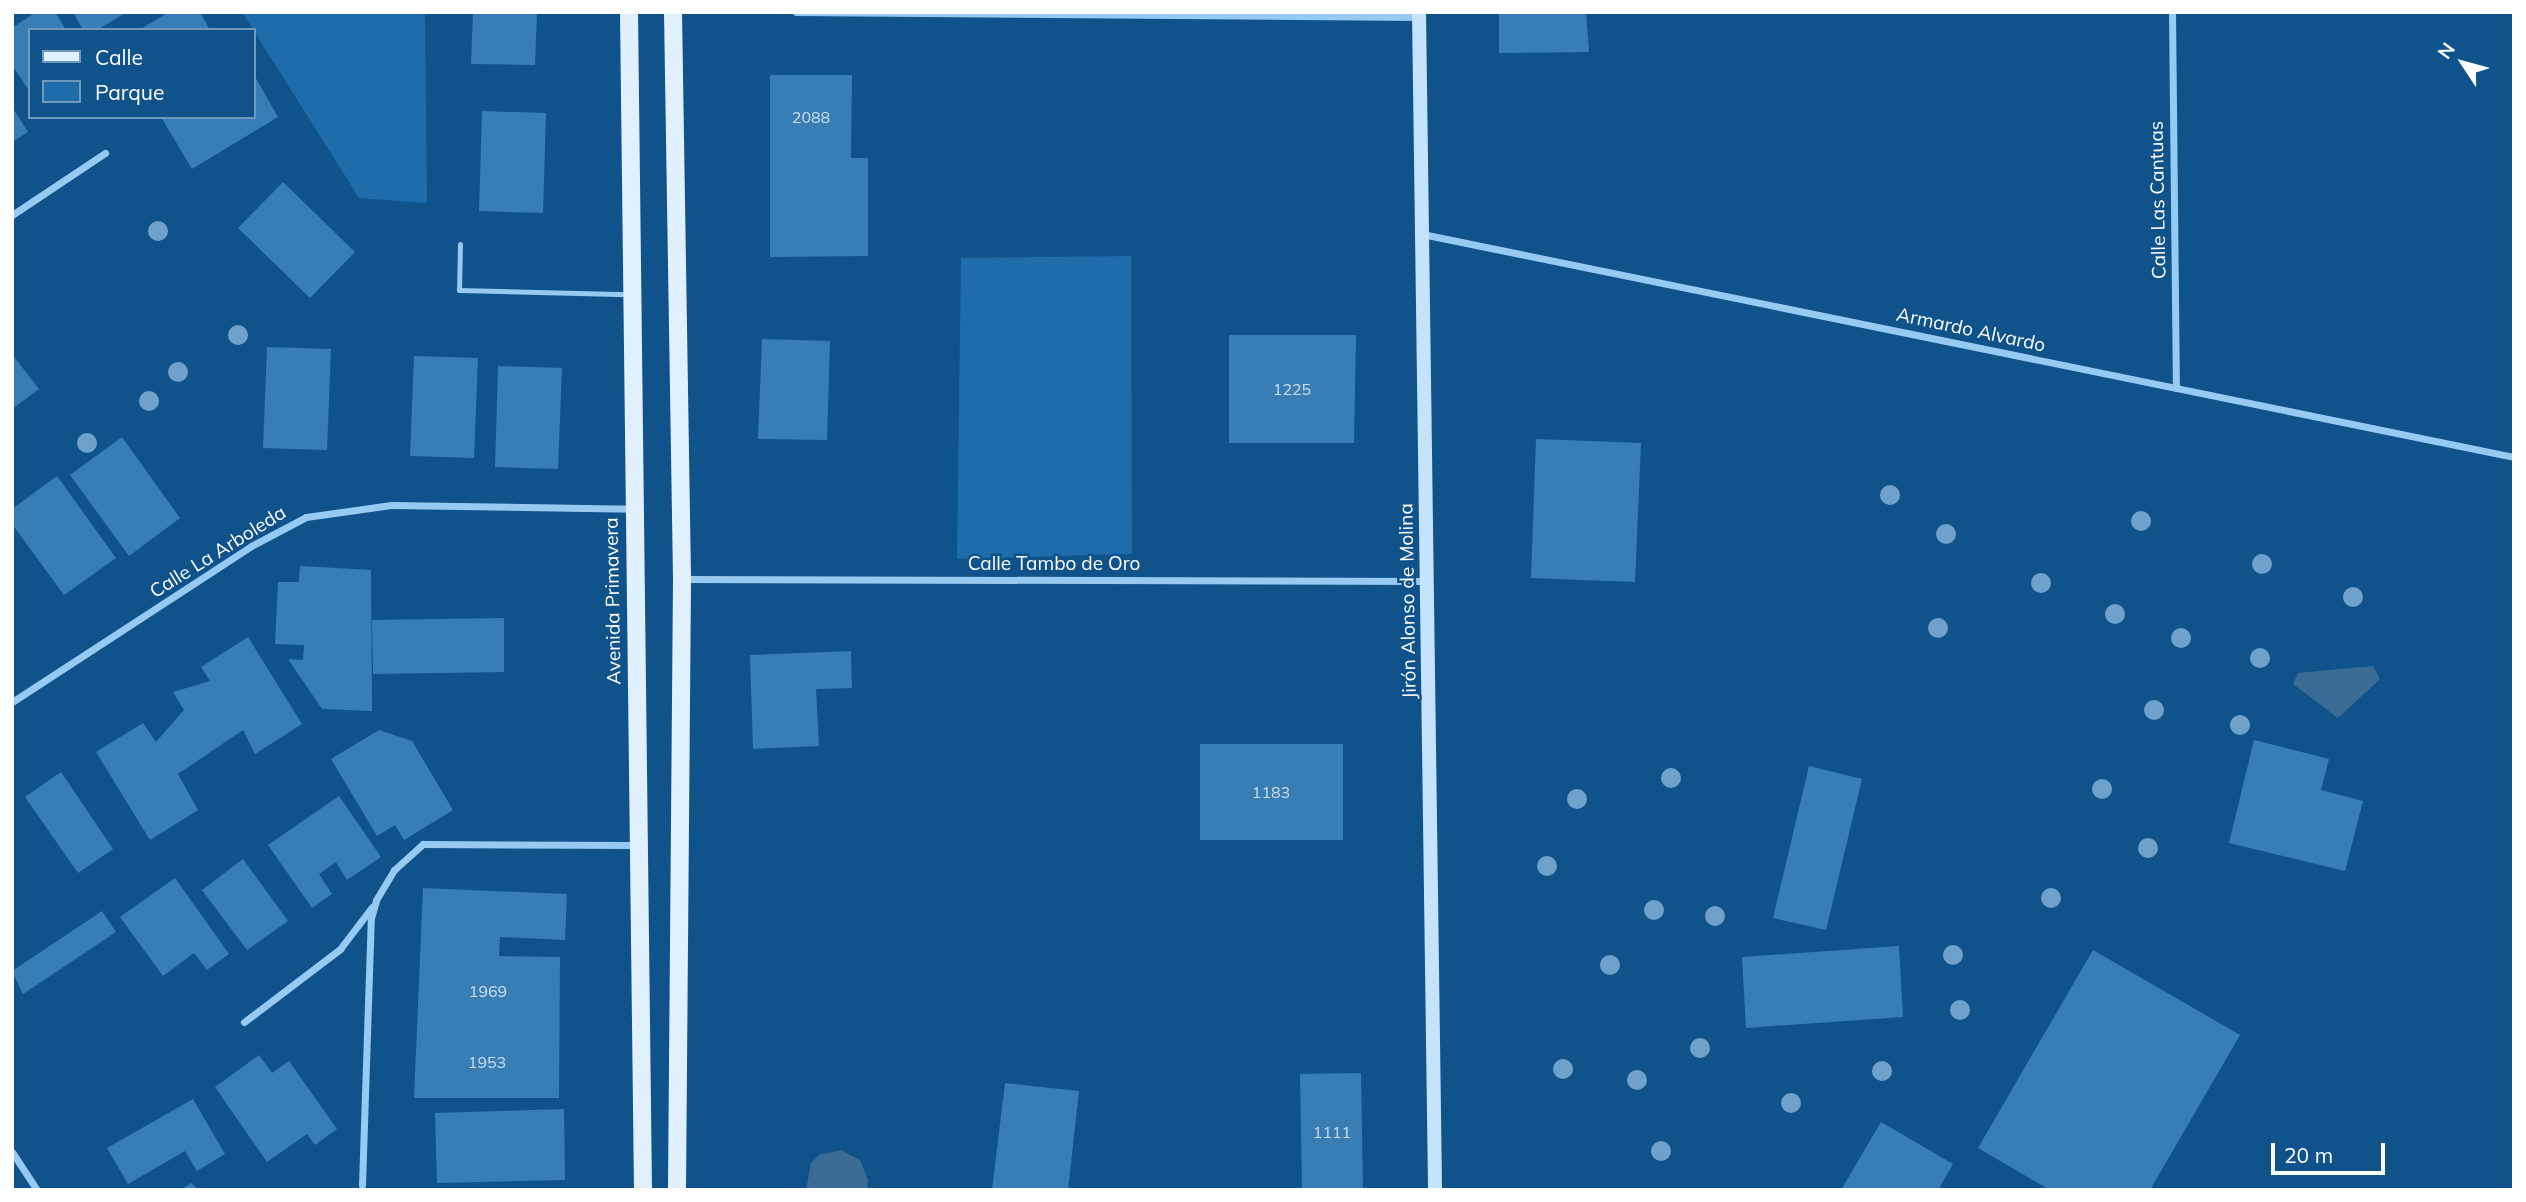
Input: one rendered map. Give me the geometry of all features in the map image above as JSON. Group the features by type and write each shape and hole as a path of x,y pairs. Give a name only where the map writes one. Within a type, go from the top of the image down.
{"main road":[{"name":"Avenida Primavera","path":"628,12 634,294 633,509 643,1190"},
{"path":"673,12 682,579 677,1190"},
{"name":"Jirón Alonso de Molina","path":"1419,15 1435,1190"}],"street":[{"path":"796,12 1419,15"},
{"name":"Calle Las Cantuas","path":"2172,12 2176,388"},
{"path":"12,215 105,153"},
{"name":"Armardo Alvardo","path":"1422,234 2514,457"},
{"name":"Calle La Arboleda","path":"12,702 251,546 306,517 391,505 633,509"},
{"name":"Calle Tambo de Oro","path":"682,579 1427,581"},
{"path":"244,1022 340,949 394,870 423,844 637,845"},
{"path":"362,1185 371,918 376,900"},
{"path":"12,1152 37,1190"}],"lane":[{"path":"460,244 459,290 634,294"}],"green space":[{"path":"242,12 425,12 427,203 359,198 256,34 256,28 252,28"},
{"path":"1131,256 1132,554 957,559 961,258"}],"shaded area":[{"path":"2373,666 2380,679 2338,718 2293,684 2298,673"},
{"path":"841,1150 860,1160 868,1180 867,1190 806,1190 811,1163 819,1155"}],"building":[{"path":"36,12 55,12 65,28 28,28 28,89 12,65 12,28"},
{"path":"73,12 127,12 100,28 82,28"},
{"path":"169,12 200,12 209,28 142,28"},
{"path":"473,12 537,12 535,65 471,64"},
{"path":"1499,12 1586,12 1589,52 1499,53"},
{"path":"770,75 852,75 851,158 868,158 868,256 770,257"},
{"path":"256,78 278,117 192,169 162,119 256,119"},
{"path":"12,107 28,132 12,142"},
{"path":"482,111 546,113 543,213 479,211"},
{"path":"283,182 355,252 310,298 238,228"},
{"path":"1229,335 1356,335 1354,443 1229,443"},
{"path":"762,339 830,341 827,440 758,439"},
{"path":"267,347 331,349 327,450 263,448"},
{"path":"12,354 39,389 12,409"},
{"path":"414,356 478,358 474,458 410,456"},
{"path":"498,366 562,368 558,469 495,467"},
{"path":"122,437 180,518 129,556 70,475"},
{"path":"1536,439 1641,443 1635,582 1531,578"},
{"path":"57,476 116,558 64,595 12,524 12,509"},
{"path":"300,566 371,570 372,711 322,709 288,659 303,660 304,645 275,644 278,582 299,582"},
{"path":"504,618 504,672 373,674 372,620"},
{"path":"248,637 302,724 255,754 243,730 178,774 198,810 150,840 96,752 143,723 156,742 184,710 173,692 210,681 201,667"},
{"path":"851,651 852,688 816,689 819,746 753,749 750,655"},
{"path":"379,730 412,741 453,810 404,840 395,825 377,836 331,759"},
{"path":"2254,740 2329,759 2321,790 2363,801 2345,871 2229,843"},
{"path":"1200,744 1343,744 1343,840 1200,840"},
{"path":"1809,766 1862,779 1826,930 1773,918"},
{"path":"61,772 113,849 78,873 25,797"},
{"path":"339,796 381,857 347,880 336,862 319,874 332,894 312,908 268,845"},
{"path":"243,859 288,921 247,950 202,890"},
{"path":"175,878 229,954 207,970 194,953 163,976 120,917"},
{"path":"423,888 567,894 565,940 500,937 499,956 560,957 559,1098 414,1098"},
{"path":"102,911 116,932 23,994 12,971"},
{"path":"1899,946 1903,1017 1746,1028 1742,957"},
{"path":"2093,950 2240,1035 2150,1190 2050,1190 1978,1148"},
{"path":"259,1055 272,1073 289,1061 337,1129 315,1145 307,1134 267,1162 215,1087"},
{"path":"1361,1073 1363,1190 1302,1190 1300,1074"},
{"path":"1005,1083 1079,1091 1068,1190 992,1190"},
{"path":"193,1099 225,1154 197,1171 185,1151 128,1184 107,1148"},
{"path":"564,1109 565,1180 437,1183 435,1113"},
{"path":"1881,1122 1953,1164 1938,1190 1841,1190"},
{"path":"191,1183 199,1190 181,1190"}]}
